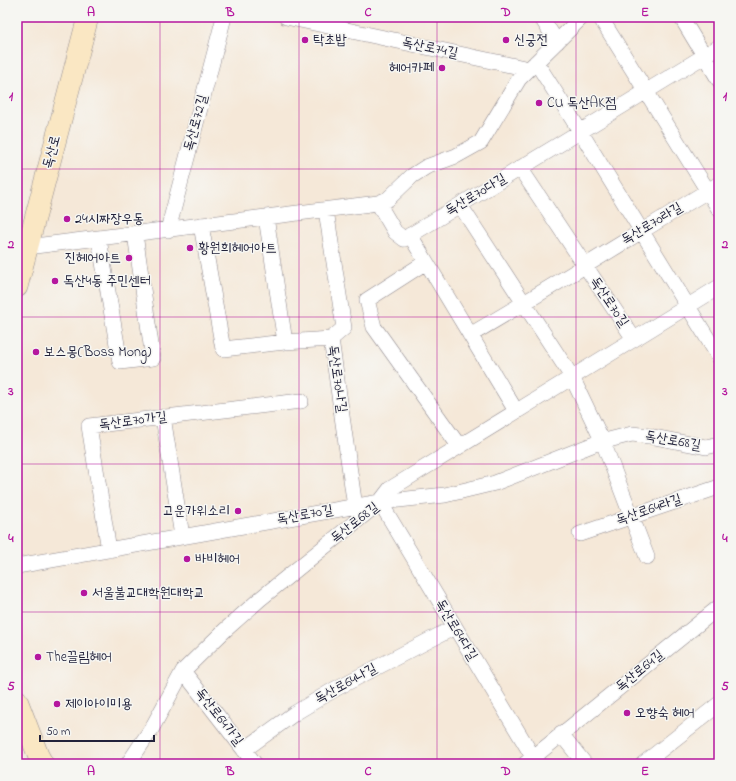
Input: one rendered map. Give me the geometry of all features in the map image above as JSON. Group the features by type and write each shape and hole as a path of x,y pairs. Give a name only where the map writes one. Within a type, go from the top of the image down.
{"main road":[{"name":"독산로","path":"17,287 22,246 88,17"},
{"path":"19,709 42,764"}],"street":[{"name":"독산로72길","path":"168,230 224,17"},
{"name":"독산로74길","path":"286,17 332,22 533,66"},
{"path":"332,22 345,17"},
{"path":"541,17 557,42"},
{"path":"22,246 99,239 378,203 388,200 412,176 426,167 456,156 481,142 519,79 582,17"},
{"path":"600,17 646,92 713,187 719,209"},
{"path":"681,17 719,80"},
{"name":"독산로70다길","path":"410,235 719,47"},
{"path":"533,66 580,131 719,358"},
{"path":"520,168 584,265"},
{"name":"독산로70라길","path":"470,335 525,303 584,265 713,187"},
{"path":"378,203 395,232 404,239 410,235 516,411"},
{"path":"460,204 572,377 603,442 647,557"},
{"name":"독산로70나길","path":"326,210 344,328 331,339 355,507"},
{"path":"266,217 285,342"},
{"path":"202,226 223,349 285,342 331,339"},
{"path":"99,239 120,362 153,358 135,234"},
{"path":"426,262 366,300 374,327 459,446"},
{"name":"독산로70길","path":"584,265 634,339"},
{"name":"독산로70길","path":"17,566 380,502 390,489 719,287"},
{"name":"독산로70가길","path":"109,550 89,426 301,401"},
{"path":"163,417 182,536"},
{"name":"독산로68길","path":"128,764 152,728 183,671 224,631 260,599 380,502 445,495 495,483 603,442 632,434 706,447 719,444"},
{"name":"독산로64라길","path":"580,534 719,487"},
{"name":"독산로64다길","path":"380,502 455,627 529,761"},
{"name":"독산로64길","path":"529,761 719,607"},
{"name":"독산로64나길","path":"244,750 295,713 335,689 455,627"},
{"name":"독산로64가길","path":"183,671 255,764"},
{"path":"643,764 719,704"},
{"path":"561,734 585,764"}],"place":[{"name":"탁초밥","path":"305,40"},
{"name":"신궁전","path":"506,40"},
{"name":"헤어카페","path":"442,68"},
{"name":"CU 독산AK점","path":"539,103"},
{"name":"24시짜장우동","path":"67,219"},
{"name":"황원희헤어아트","path":"190,248"},
{"name":"진헤어아트","path":"129,258"},
{"name":"독산4동 주민센터","path":"55,281"},
{"name":"보스몽(Boss Mong)","path":"36,352"},
{"name":"고운가위소리","path":"238,511"},
{"name":"바비헤어","path":"187,559"},
{"name":"서울불교대학원대학교","path":"84,593"},
{"name":"The끌림헤어","path":"38,657"},
{"name":"제이아이미용","path":"57,704"},
{"name":"오향숙 헤어","path":"627,713"}]}
